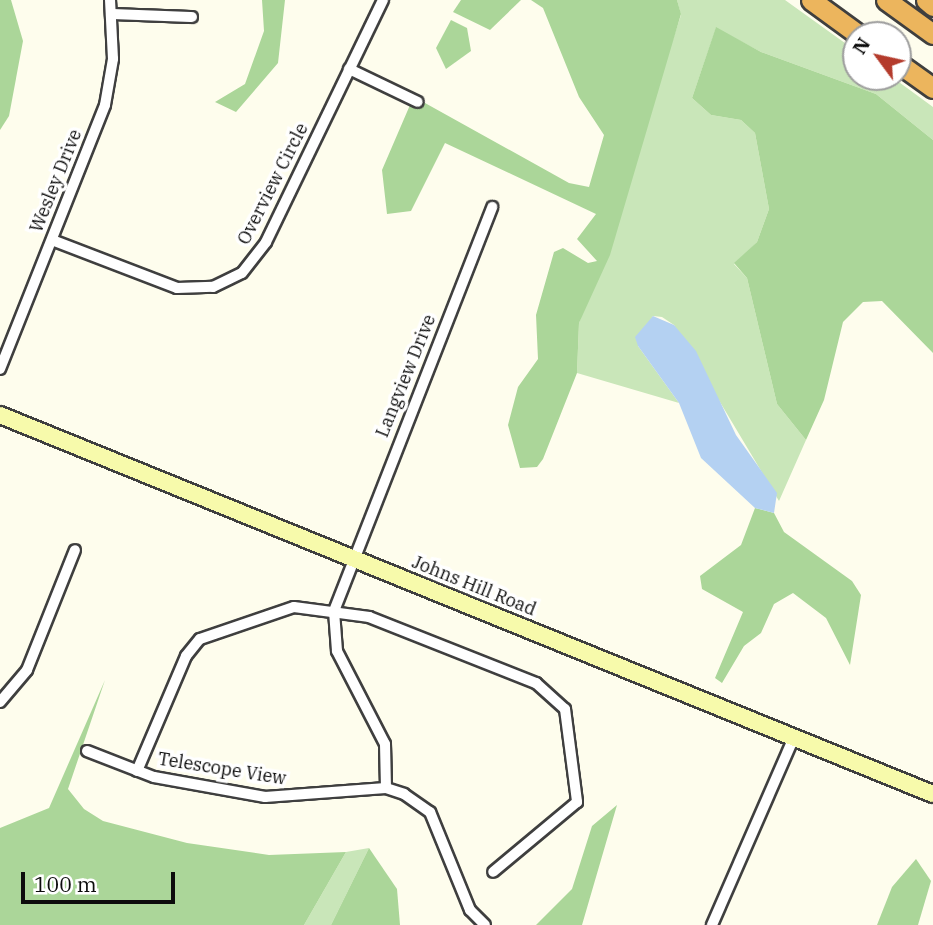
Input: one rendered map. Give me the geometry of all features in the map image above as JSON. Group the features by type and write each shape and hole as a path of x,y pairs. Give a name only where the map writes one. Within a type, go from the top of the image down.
{"highway":[{"path":"811,0 842,23"},
{"path":"886,0 933,34"},
{"path":"926,0 933,6"},
{"path":"912,73 933,88"}],"main road":[{"name":"Johns Hill Road","path":"0,415 933,794"}],"street":[{"name":"Wesley Drive","path":"0,369 107,99 110,0"},
{"name":"Overview Circle","path":"52,240 177,288 214,287 234,278 266,242 383,0"},
{"path":"111,14 192,17"},
{"path":"349,69 418,102"},
{"name":"Langview Drive","path":"334,611 352,558 492,207"},
{"path":"0,702 27,670 75,550"},
{"path":"137,771 194,643 285,608 334,611 379,620 536,683 562,703 577,802 493,873"},
{"path":"334,611 337,652 385,744 386,788 430,812 470,910 485,925"},
{"path":"712,925 794,737"},
{"name":"Telescope View","path":"87,751 137,771 265,797 386,788"}],"green space":[{"path":"0,0 11,0 23,41 9,116 0,130"},
{"path":"262,0 285,0 278,63 236,112 215,102 245,84 264,31"},
{"path":"461,0 521,0 490,30 453,12"},
{"path":"531,0 677,0 681,14 610,255 579,323 577,373 543,459 537,467 520,468 508,425 518,387 538,359 536,315 554,252 563,248 588,263 597,261 577,239 596,214 445,143 411,211 387,214 382,170 410,105 425,103 569,183 589,187 604,135 579,97 543,8"},
{"path":"677,0 785,0 842,41 842,82 761,52 716,28 692,98 711,115 741,120 755,133 769,209 757,242 734,264 747,278 777,404 806,440 779,501 674,325 662,317 653,316 638,346 679,403 577,373 579,323 681,15"},
{"path":"451,20 467,28 471,51 446,69 436,48"},
{"path":"716,27 761,52 842,82 842,91 868,91 876,94 933,140 933,353 882,301 863,302 843,322 824,400 806,440 777,404 747,278 734,263 757,242 769,209 755,133 741,120 711,115 692,98"},
{"path":"868,91 911,91 933,107 933,140 876,94"},
{"path":"755,508 774,513 784,532 852,581 861,595 850,665 826,618 793,593 774,604 761,633 744,646 722,683 715,678 743,612 702,589 700,576 741,545"},
{"path":"105,680 68,789 84,809 103,821 187,843 269,855 346,852 304,925 0,925 0,828 49,808"},
{"path":"617,805 582,925 536,925 572,889 592,826"},
{"path":"369,848 331,925 304,925 346,852"},
{"path":"369,848 397,889 400,925 331,925"},
{"path":"916,859 931,881 918,925 877,925 892,887"}],"water":[{"path":"653,316 674,325 696,351 736,435 777,493 774,513 755,508 701,458 679,403 638,346 635,337"}]}
